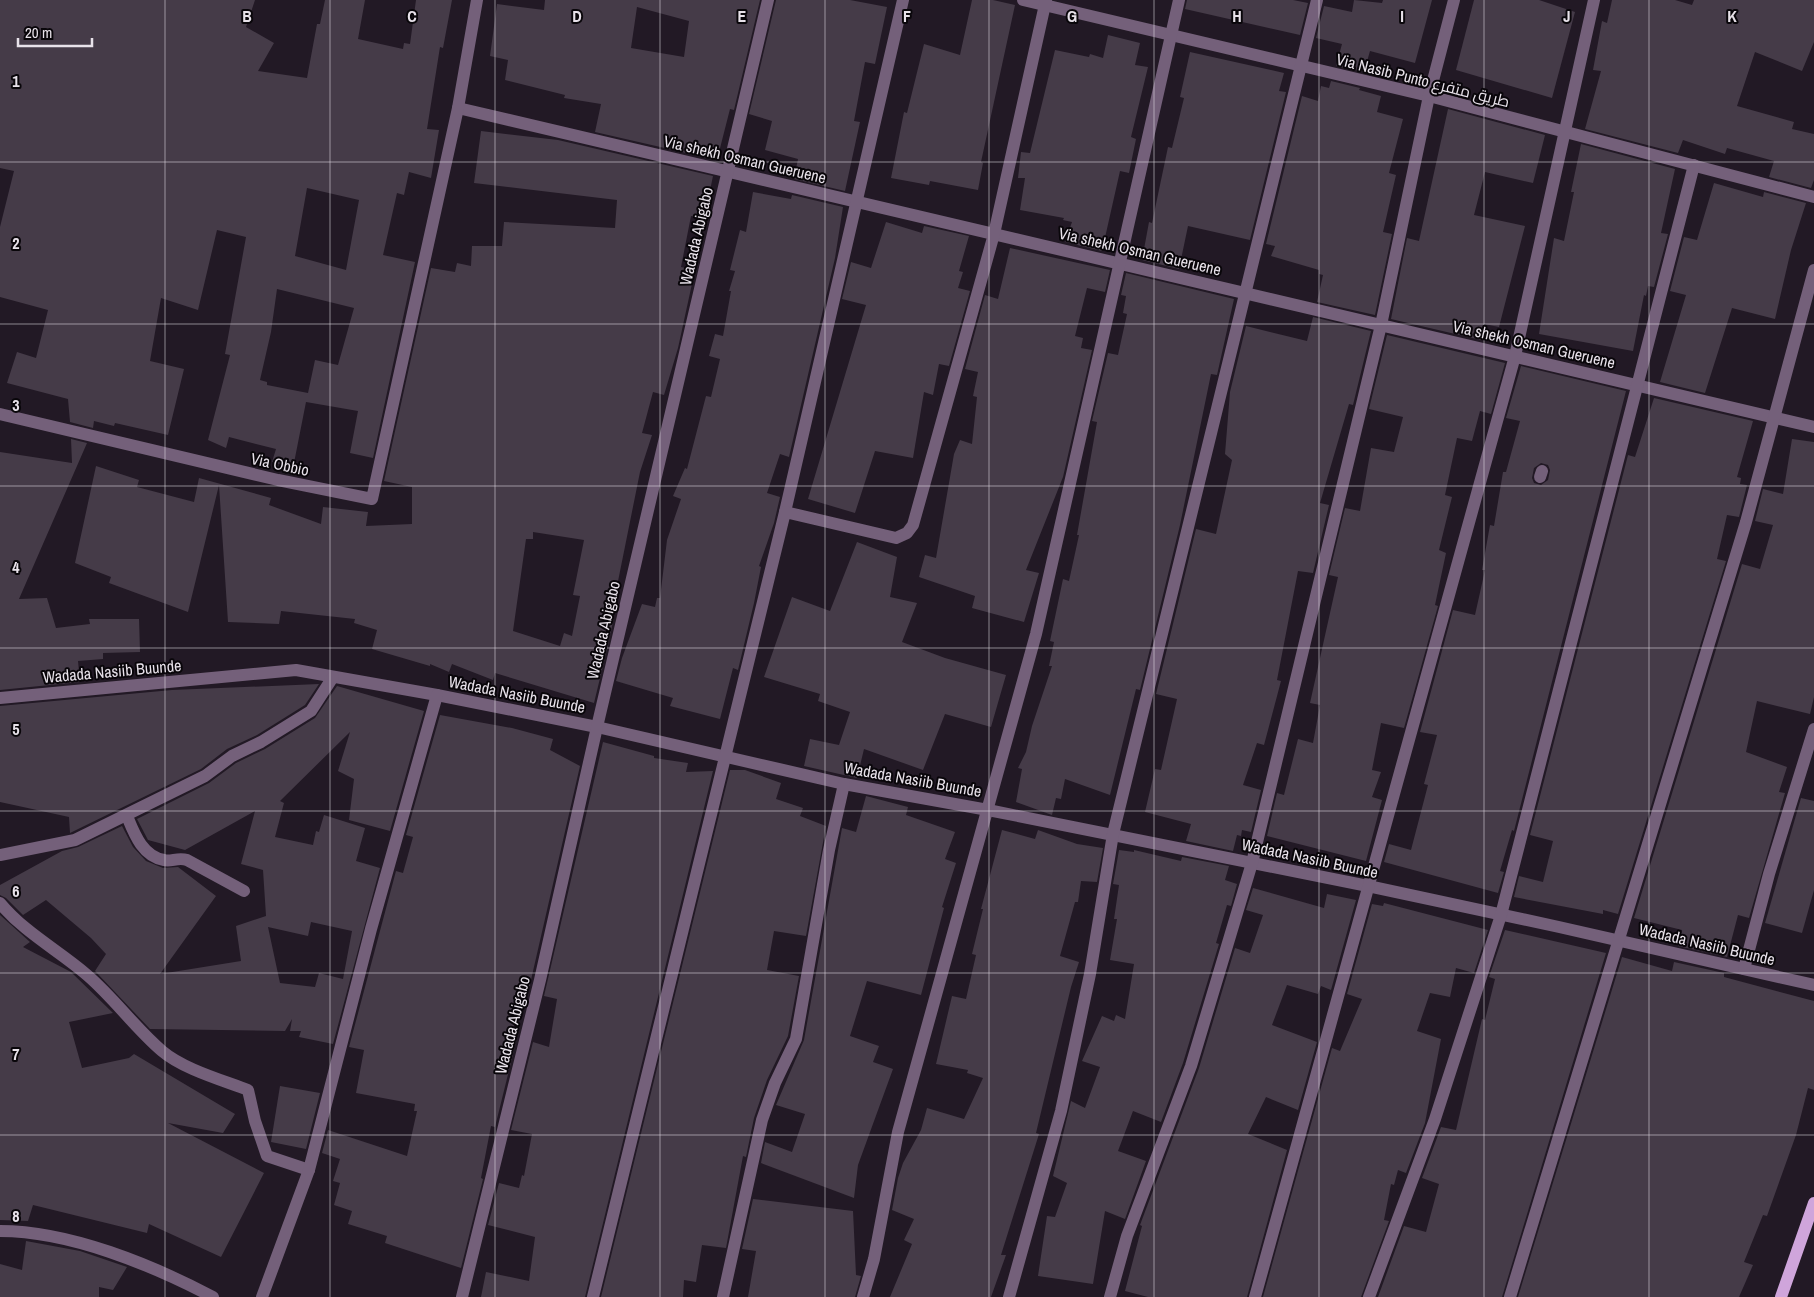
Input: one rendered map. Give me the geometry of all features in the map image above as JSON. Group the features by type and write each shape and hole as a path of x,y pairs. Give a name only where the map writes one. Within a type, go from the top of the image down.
{"main road":[{"path":"1781,1297 1814,1203"}],"street":[{"path":"458,108 477,0"},
{"name":"Wadada Abigabo","path":"462,1297 540,980 597,727 768,0"},
{"path":"593,1297 785,512 903,0"},
{"name":"Via Nasib Punto طريق متفرع","path":"1023,0 1046,3 1301,67 1429,96 1814,197"},
{"path":"863,1297 874,1259 898,1132 1036,634 1179,0"},
{"path":"1009,1297 1060,1111 1090,974 1112,834 1317,0"},
{"path":"1110,1297 1127,1236 1191,1066 1252,863 1381,325 1429,96 1454,0"},
{"path":"1255,1297 1515,356 1594,0"},
{"path":"785,512 896,538 907,532 913,525 994,234 1046,3"},
{"name":"Via shekh Osman Gueruene","path":"458,108 728,172 857,200 1814,427"},
{"name":"Via Obbio","path":"0,414 278,480 372,499 458,108"},
{"path":"1369,1297 1436,1119 1501,915 1694,165"},
{"path":"1510,1297 1620,940 1776,418 1814,270"},
{"name":"Wadada Nasiib Buunde","path":"0,698 296,670 437,695 597,727 844,784 1112,834 1368,886 1620,940 1814,985"},
{"path":"0,855 75,840 205,776 232,756 261,742 311,711 333,677"},
{"path":"262,1297 309,1170 371,929 437,695"},
{"path":"1744,969 1770,874 1814,729"},
{"path":"722,1297 762,1120 775,1083 796,1039 829,850 844,784"},
{"path":"127,816 135,838 151,855 165,861 178,857 187,860 244,891"},
{"path":"0,903 33,936 89,977 162,1052 180,1063 248,1090 255,1121 267,1156 309,1170"},
{"path":"0,1231 21,1232 89,1246 171,1275 212,1297"}],"building":[{"path":"0,0 255,0 246,27 274,43 258,71 307,78 317,24 320,24 325,0 365,0 358,39 403,49 404,43 410,44 416,0 452,0 443,48 440,47 427,129 439,130 431,178 409,172 404,195 397,193 383,255 415,262 373,458 350,453 358,411 306,402 293,468 272,462 276,449 229,437 226,448 208,440 230,355 225,354 246,237 217,230 198,310 161,298 150,361 184,369 168,435 115,423 114,426 94,421 93,428 70,422 68,399 7,383 17,352 36,358 48,310 0,297 0,227 14,171 0,168","holes":["307,188 359,200 346,270 295,256","277,289 354,308 338,365 315,360 308,393 267,385 267,382 260,380 271,332"]},
{"path":"545,0 760,0 734,110 730,109 717,160 595,132 601,104 564,98 565,95 505,80 508,60 490,56 497,4 544,10","holes":["637,7 689,21 684,57 631,48"]},
{"path":"776,0 850,0 887,7 875,64 865,62 854,121 860,122 845,191 794,179 798,159 765,150 772,121 749,114"},
{"path":"972,0 993,0 1015,5 981,162 983,163 978,190 930,181 929,185 891,178 904,112 907,113 924,44 960,55"},
{"path":"1187,0 1293,0 1308,3 1300,35 1185,9"},
{"path":"1354,0 1382,3 1383,0 1432,0 1415,63 1370,51 1364,72 1336,66 1342,44 1316,38 1324,6 1352,12"},
{"path":"1474,0 1539,0 1575,12 1552,98 1456,70"},
{"path":"1612,0 1675,0 1692,5 1694,0 1814,0 1814,42 1802,71 1755,52 1737,106 1794,122 1792,129 1814,134 1814,180 1811,188 1769,177 1774,161 1727,148 1725,154 1683,140 1678,153 1585,129 1601,71 1593,70 1602,21 1607,23"},
{"path":"1108,35 1140,43 1135,65 1148,67 1131,137 1136,139 1129,173 1120,171 1102,251 1065,242 1072,222 1063,220 1064,218 1020,210 1025,178 1018,178 1021,152 1030,153 1055,50 1089,57 1090,54 1103,58"},
{"path":"1190,52 1284,73 1279,91 1286,92 1250,240 1188,226 1179,269 1142,260 1149,222 1152,223 1168,147 1172,148 1184,98 1180,97"},
{"path":"1331,81 1360,88 1359,90 1381,96 1377,112 1403,119 1389,173 1396,175 1383,232 1392,234 1375,315 1317,302 1323,275 1319,274 1319,270 1271,256 1275,246 1266,244 1302,96 1318,101 1321,86 1329,88"},
{"path":"1448,109 1545,135 1533,183 1485,172 1474,215 1525,226 1499,327 1484,324 1481,340 1391,319 1407,238 1419,241"},
{"path":"481,131 558,140 713,176 704,219 691,216 681,267 695,270 678,348 664,395 653,392 642,433 652,435 640,472 611,616 614,617 594,703 495,673 493,680 452,664 449,672 430,664 430,666 372,649 377,630 354,623 355,619 281,611 279,624 228,622 219,485 188,612 109,583 111,577 75,563 96,466 139,480 137,487 194,502 199,478 271,498 269,505 321,524 323,507 368,512 366,526 412,524 412,487 384,481 431,268 455,272 457,263 471,266 472,246 502,246 504,222 615,228 617,200 474,183","holes":["533,532 584,540 573,595 580,596 572,636 564,633 560,646 513,631 526,539 533,539"]},
{"path":"1581,144 1675,169 1661,233 1668,234 1654,287 1648,286 1646,296 1644,295 1633,351 1539,334 1554,238 1564,241 1574,192 1571,192"},
{"path":"1714,183 1763,197 1764,192 1806,203 1791,250 1775,319 1732,308 1705,393 1660,382 1686,295 1670,291 1684,237 1697,240"},
{"path":"753,192 791,199 792,195 843,207 835,258 789,457 780,454 767,493 780,497 774,523 759,566 761,567 754,603 738,670 733,668 720,719 670,706 673,698 616,681 622,658 642,604 655,607 657,598 660,598 667,540 681,499 673,496 685,468 687,469 706,396 711,397 720,359 709,356 715,334 723,336 731,291 729,291 735,271 730,270 740,230 746,232"},
{"path":"886,222 922,233 924,226 969,236 959,271 963,272 958,288 970,291 949,366 939,364 933,395 924,392 913,458 875,451 855,513 808,499 866,305 842,299 851,262 871,268"},
{"path":"1010,248 1110,270 1105,292 1087,288 1075,336 1083,338 1081,348 1092,350 1063,477 1026,570 1039,573 1024,622 972,608 975,596 919,577 925,555 936,558 954,454 960,440 972,444 977,397 973,396 978,372 965,369 985,295 998,299"},
{"path":"1126,273 1234,299 1217,375 1211,374 1180,525 1140,690 1136,689 1110,795 1065,779 1061,799 1056,798 1052,815 1016,802 1022,769 1018,768 1026,752 1032,726 1052,666 1049,666 1054,642 1050,641 1063,579 1069,581 1079,535 1077,535 1097,422 1092,421 1108,353 1118,355 1127,314 1123,313 1126,296 1121,295"},
{"path":"1313,317 1371,331 1353,405 1349,404 1320,503 1329,505 1313,573 1298,571 1277,680 1281,681 1264,745 1257,743 1243,785 1261,790 1251,832 1242,830 1241,836 1237,835 1233,851 1186,841 1191,824 1145,812 1155,769 1161,770 1177,699 1156,694 1196,529 1216,534 1232,460 1225,454 1230,392 1246,326 1307,341"},
{"path":"1387,335 1505,363 1491,414 1480,411 1472,441 1457,438 1445,495 1452,497 1439,550 1446,553 1435,605 1438,606 1404,728 1381,723 1372,770 1381,772 1372,797 1382,800 1366,861 1267,836 1277,793 1284,795 1298,739 1313,743 1320,705 1310,703 1338,577 1329,575 1345,508 1360,511 1371,448 1394,452 1403,417 1369,409"},
{"path":"1521,366 1626,391 1514,831 1512,830 1500,871 1504,872 1498,893 1384,862 1389,844 1411,850 1428,785 1424,784 1437,735 1420,732 1453,610 1475,615 1485,570 1482,570 1490,525 1494,526 1503,472 1506,472 1520,421 1506,418","holes":["1541,463 1548,465 1550,470 1548,480 1541,485 1534,483 1532,478 1534,468"]},
{"path":"1654,398 1753,421 1737,477 1741,478 1740,484 1747,485 1739,517 1727,515 1717,559 1726,561 1618,914 1603,910 1603,914 1514,897 1519,876 1543,882 1553,841 1530,835 1628,455 1635,457"},
{"path":"71,439 87,443 19,599 47,598 56,628 90,624 89,619 139,619 140,652 103,653 103,659 78,661 80,682 0,690 0,452 72,463"},
{"path":"1792,439 1814,442 1814,697 1810,714 1757,701 1746,752 1787,767 1779,792 1785,793 1749,918 1738,915 1727,957 1678,946 1682,930 1634,918 1742,564 1760,569 1773,525 1755,521 1763,489 1783,494"},
{"path":"857,542 897,557 890,597 917,603 902,642 945,658 1006,675 991,727 945,714 923,770 864,749 857,778 804,766 810,739 839,745 850,712 818,701 820,694 764,677 792,597 830,611"},
{"path":"319,684 305,705 257,735 227,749 201,769 70,833 69,817 0,802 0,706 172,690"},
{"path":"337,686 424,711 390,831 349,820 354,779 338,771 350,732 280,801 284,803 275,837 313,845 316,831 319,832 324,815 365,828 356,861 380,868 333,1044 299,1037 301,1031 290,1031 292,1019 285,1031 150,1029 95,971 106,954 91,938 46,900 23,915 6,898 0,895 0,885 62,851 78,847 122,826 133,847 146,861 163,868 178,867 216,896 160,974 241,961 236,926 266,916 263,870 241,864 255,811 185,850 148,840 137,819 209,783 236,763 265,749 315,718","holes":["311,922 352,931 343,979 319,973 315,987 280,983 268,927 308,936"]},
{"path":"440,715 512,728 553,739 550,750 580,766 528,993 521,992 518,1001 512,1037 517,1038 495,1127 491,1126 481,1178 483,1179 461,1268 385,1243 387,1236 348,1224 352,1211 334,1205 340,1183 333,1181 340,1159 322,1153 328,1130 407,1156 417,1111 414,1111 415,1104 356,1093 364,1050 349,1047 396,871 403,873 413,837 406,835"},
{"path":"603,742 654,756 654,758 688,763 686,772 713,771 585,1297 481,1297 486,1272 529,1281 535,1237 488,1225 499,1183 519,1188 522,1175 524,1176 532,1134 511,1130 533,1042 549,1047 557,999 544,996"},
{"path":"730,770 745,770 781,783 776,799 803,808 800,816 826,826 806,936 774,931 767,970 799,976 788,1036 767,1080 754,1118 746,1157 743,1156 726,1248 702,1245 696,1282 684,1280 683,1297 601,1297"},
{"path":"866,796 908,807 906,815 955,832 945,859 956,863 942,907 944,908 921,995 867,981 850,1036 879,1046 873,1062 893,1069 858,1165 854,1198 761,1163 765,1142 792,1152 805,1114 776,1105 804,1040 842,828 856,832"},
{"path":"1801,798 1814,801 1814,890 1802,933 1765,923"},
{"path":"1002,830 1035,839 1038,830 1077,844 1103,848 1097,882 1081,881 1078,902 1075,902 1060,956 1079,962 1071,987 1036,1133 1039,1134 1001,1255 1006,1255 991,1297 890,1297 912,1244 904,1240 914,1219 892,1210 903,1163 921,1130 927,1108 964,1119 983,1078 967,1073 968,1070 936,1064 952,996 966,999 976,955 972,954 983,909 981,909"},
{"path":"1119,850 1134,852 1134,850 1181,861 1182,857 1229,866 1225,880 1237,884 1231,906 1227,905 1216,943 1219,944 1183,1063 1161,1122 1133,1111 1118,1151 1146,1161 1125,1219 1105,1211 1093,1284 1038,1276 1047,1216 1055,1217 1067,1183 1053,1176 1071,1101 1085,1108 1100,1067 1082,1061 1102,1016 1114,1021 1116,1015 1125,1019 1134,964 1110,960 1117,919 1114,919 1119,885 1113,884"},
{"path":"1253,888 1324,908 1327,894 1356,900 1331,990 1321,986 1318,994 1287,985 1272,1025 1317,1042 1298,1110 1266,1097 1248,1134 1287,1150 1247,1297 1148,1297 1125,1291 1142,1226 1140,1225 1199,1068 1235,948 1250,953 1263,915 1246,910"},
{"path":"1384,903 1488,930 1474,973 1456,968 1450,997 1430,993 1417,1031 1441,1039 1425,1123 1406,1173 1398,1170 1394,1185 1391,1184 1384,1220 1389,1221 1361,1297 1263,1297 1332,1048 1340,1051 1362,999 1347,994 1372,904 1383,906"},
{"path":"0,915 30,942 23,947 71,972 113,1013 69,1022 82,1068 129,1058 134,1054 235,1114 223,1133 168,1123 264,1173 221,1257 149,1224 147,1233 33,1205 28,1221 0,1220"},
{"path":"1505,930 1606,953 1502,1297 1378,1297 1404,1226 1426,1232 1439,1184 1422,1178 1441,1127 1456,1130 1482,1019 1485,1020 1495,979 1489,977"},
{"path":"1622,957 1672,971 1674,962 1724,973 1724,977 1814,1001 1814,1090 1808,1088 1796,1135 1767,1216 1763,1215 1744,1262 1753,1265 1739,1297 1518,1297"},
{"path":"280,1086 320,1093 306,1149 271,1142"},
{"path":"753,1199 853,1211 856,1275 861,1276 855,1297 748,1297 756,1251 742,1249"},
{"path":"26,1241 80,1251 127,1267 113,1290 99,1287 99,1297 0,1297 0,1264 22,1270"}]}
